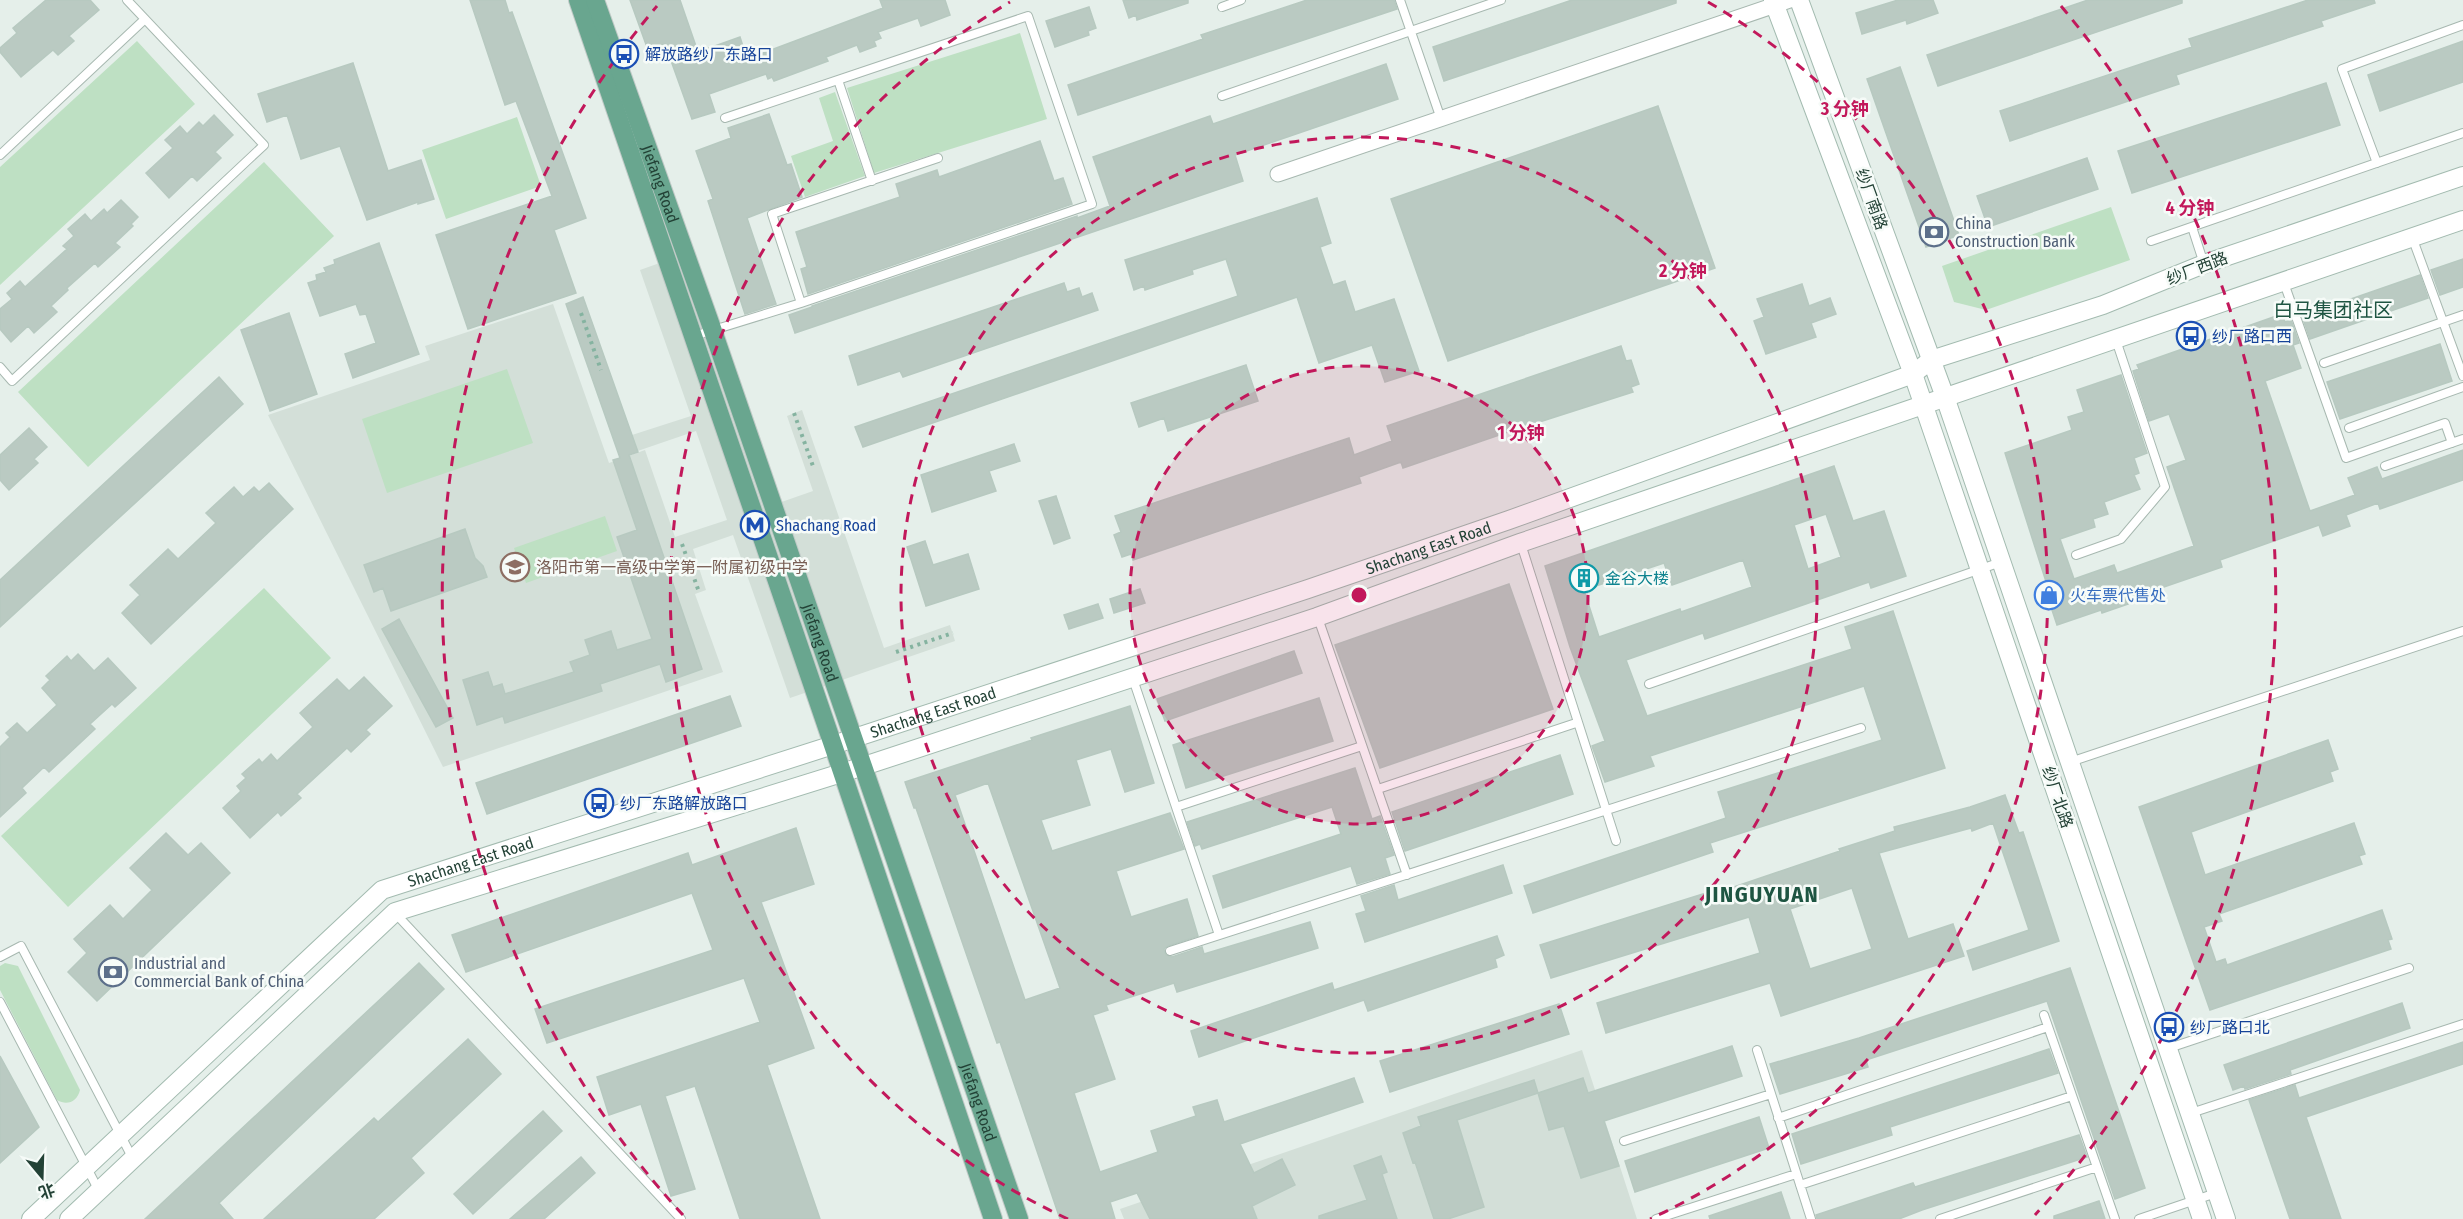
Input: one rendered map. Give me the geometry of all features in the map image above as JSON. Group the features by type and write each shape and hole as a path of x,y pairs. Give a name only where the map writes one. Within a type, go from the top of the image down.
{"main road":[{"name":"Jiefang Road","path":"578,0 993,1219"},
{"name":"Jiefang Road","path":"595,0 713,331 1019,1219"},
{"name":"纱厂南路","path":"1799,0 1945,397"},
{"name":"纱厂南路","path":"1779,2 1912,374"},
{"name":"纱厂西路","path":"1932,360 2103,305 2204,264 2463,176"},
{"path":"1945,397 2463,220"},
{"name":"Shachang East Road","path":"31,1219 382,890 1125,650 1509,520 1912,374 1932,360"},
{"name":"纱厂北路","path":"1912,374 2202,1219"},
{"name":"Shachang East Road","path":"69,1219 395,912 864,766 1317,617 1520,543 1945,397"},
{"name":"纱厂北路","path":"1945,397 2226,1219"}],"street":[{"path":"1278,174 1779,2"}],"lane":[{"path":"0,368 12,381 264,145 128,0"},
{"path":"1222,7 1241,0"},
{"path":"1400,0 1440,119"},
{"path":"1222,96 1501,0"},
{"path":"694,336 801,303 1092,204 1028,16 725,118"},
{"path":"0,155 145,19"},
{"path":"2377,163 2342,69 2463,26"},
{"path":"838,80 872,181"},
{"path":"2151,241 2463,133"},
{"path":"801,303 771,214 938,159"},
{"path":"2192,226 2204,264"},
{"path":"2412,236 2463,376"},
{"path":"2283,281 2346,458 2445,423 2452,443"},
{"path":"2324,363 2463,315"},
{"path":"2076,555 2121,539 2165,487 2116,340"},
{"path":"2349,428 2463,387"},
{"path":"2385,466 2463,439"},
{"path":"1520,543 1576,723 1616,841"},
{"path":"1649,684 2001,562"},
{"path":"1317,617 1407,875"},
{"path":"2070,762 2463,632"},
{"path":"1133,678 1219,935"},
{"path":"1378,789 1576,723"},
{"path":"1170,951 1861,728"},
{"path":"1176,807 1362,746"},
{"path":"395,912 681,1219"},
{"path":"0,957 21,946 133,1159"},
{"path":"2167,1048 2409,968"},
{"path":"0,1002 99,1190"},
{"path":"2044,1015 2115,1219"},
{"path":"2189,1113 2463,1024"},
{"path":"1778,1118 2048,1027"},
{"path":"1757,1050 1811,1219"},
{"path":"1624,1141 1771,1094"},
{"path":"1800,1185 2072,1096"},
{"path":"1940,1219 2097,1167"},
{"path":"1656,1219 1796,1174"},
{"path":"2139,1219 2217,1193"}],"path":[{"path":"581,313 601,370"},
{"path":"794,413 814,469"},
{"path":"682,544 699,592"},
{"path":"896,652 953,633"}],"shaded area":[{"name":"洛阳市第一高级中学第一附属初级中学","path":"685,254 773,505 813,491 787,416 802,410 884,648 950,625 955,641 790,698 733,535 693,549 706,590 695,594 723,672 443,767 268,415 430,360 425,346 553,304 609,463 645,450 675,537 727,520 696,431 623,456 571,308 585,303 632,435 691,416 640,270"},
{"path":"1582,1050 1637,1219 1124,1219 1120,1209"}],"green space":[{"path":"1020,33 1047,119 874,173 847,88"},
{"path":"137,41 195,104 0,285 0,167"},
{"path":"835,92 865,176 805,197 791,156 833,141 819,98"},
{"path":"517,117 541,186 446,219 422,150"},
{"path":"264,162 334,236 88,467 18,392"},
{"path":"2111,207 2130,260 1986,310 1954,302 1942,266"},
{"path":"507,369 533,443 387,493 362,419"},
{"path":"605,516 617,551 526,583 514,548"},
{"path":"264,588 331,658 68,907 1,836"},
{"path":"5,963 18,966 80,1090 71,1102 64,1103 57,1100 0,990 0,966"}],"building":[{"path":"46,0 90,0 99,10 69,36 74,41 58,55 53,50 21,77 0,52 0,48 17,33 13,28"},
{"path":"470,0 505,0 509,13 512,12 586,218 554,230 576,293 468,329 436,235 552,196 516,101 505,105"},
{"path":"630,0 680,0 698,52 740,37 747,59 883,8 880,0 945,0 950,15 921,26 918,18 878,32 881,38 874,41 876,46 860,52 857,45 826,57 828,61 774,81 772,77 768,79 766,74 709,94 715,112 692,119 665,44 648,50"},
{"path":"1123,0 1188,0 1188,3 1137,20 1136,15 1129,18"},
{"path":"1307,0 1394,0 1397,9 1078,115 1068,85 1203,39 1201,35"},
{"path":"1572,0 1676,0 1676,3 1444,81 1433,47"},
{"path":"1898,0 1933,0 1938,13 1907,24 1906,20 1862,34 1856,13"},
{"path":"2088,0 2182,0 2182,3 1938,86 1927,55"},
{"path":"2308,0 2374,0 2375,3 2321,21 2323,26 2176,75 2179,84 2010,141 2000,111 2192,47 2189,39"},
{"path":"1089,7 1096,28 1088,31 1089,35 1055,47 1046,21"},
{"path":"2463,41 2463,82 2380,111 2368,75"},
{"path":"353,63 388,171 421,160 434,199 418,204 418,202 367,220 340,146 301,159 287,115 267,122 258,94"},
{"path":"1386,64 1398,99 1235,155 1243,181 795,333 789,315 1110,206 1093,157 1210,116 1213,124"},
{"path":"1900,67 1959,235 1926,247 1867,79"},
{"path":"2326,83 2340,125 2132,193 2118,151"},
{"path":"1658,106 1715,268 1448,361 1391,199"},
{"path":"769,114 787,165 791,164 802,197 747,218 776,304 745,314 708,201 713,199 696,151 731,138 728,128"},
{"path":"214,115 233,135 215,152 221,158 197,181 192,176 169,198 146,173 173,148 165,140 180,126 187,134 199,122 203,126"},
{"path":"1040,141 1054,181 1063,178 1072,204 808,294 801,269 807,267 796,232 900,197 896,184 937,170 939,177"},
{"path":"2087,158 2098,189 1988,227 1977,196"},
{"path":"1317,198 1331,243 1320,247 1333,285 1345,281 1355,312 1394,299 1419,371 1385,382 1372,345 1319,363 1297,297 863,447 855,427 1238,296 1226,259 1192,270 1193,274 1145,290 1144,286 1134,290 1125,260"},
{"path":"121,200 138,217 131,224 133,226 115,243 120,247 98,267 95,263 67,288 68,290 51,306 57,312 34,333 28,326 11,342 0,329 0,309 12,299 7,293 20,281 25,287 67,249 63,246 74,236 68,229 85,214 91,221 104,209 107,213"},
{"path":"379,243 419,354 353,378 345,354 376,343 366,314 360,315 356,304 320,316 308,283 317,280 316,275 326,272 324,268 335,264 334,260"},
{"path":"2463,259 2463,287 2440,295 2431,270"},
{"path":"2420,275 2428,298 2310,339 2302,316"},
{"path":"1064,283 1067,292 1079,288 1082,297 1092,293 1098,310 903,377 900,371 858,385 849,356"},
{"path":"1802,284 1809,306 1830,298 1836,314 1811,323 1816,337 1766,354 1754,321 1764,317 1757,299"},
{"path":"583,297 638,452 629,455 702,669 666,682 660,664 600,684 602,691 505,723 503,716 477,725 463,680 488,672 493,687 502,684 505,694 574,672 570,662 590,655 585,640 611,631 617,650 652,639 617,537 637,530 613,460 620,458 566,304"},
{"path":"289,313 317,394 270,411 241,330"},
{"path":"2282,314 2285,322 2291,320 2299,343 2293,345 2301,368 2265,381 2310,511 2355,495 2348,478 2377,467 2382,479 2463,450 2463,480 2380,509 2378,503 2346,515 2350,526 2323,536 2319,525 2220,560 2222,567 2126,600 2128,604 2102,613 2101,610 2057,625 2046,592 2049,591 2005,453 2072,430 2068,417 2084,412 2077,390 2121,375 2147,453 2134,458 2139,473 2134,475 2140,489 2104,502 2108,514 2093,519 2095,527 2060,539 2074,579 2114,565 2117,573 2194,546 2167,467 2186,460 2169,414 2149,421 2133,371 2139,369 2137,365"},
{"path":"2440,344 2452,381 2340,419 2327,382"},
{"path":"1621,346 1626,361 1631,360 1639,384 1631,387 1633,392 1403,468 1401,462 1359,477 1361,483 1133,560 1131,554 1122,557 1114,535 1121,532 1115,516 1349,438 1354,455 1392,441 1387,426"},
{"path":"1246,365 1258,401 1168,431 1164,418 1139,427 1131,403"},
{"path":"219,377 243,404 0,627 0,580"},
{"path":"29,428 47,447 34,459 38,463 9,490 0,480 0,455"},
{"path":"1014,444 1020,461 989,471 996,491 932,512 921,475"},
{"path":"1834,466 1853,521 1884,511 1906,576 1871,588 1869,582 1705,639 1703,633 1626,660 1647,716 1852,649 1845,627 1893,611 1945,768 1710,843 1713,852 1533,913 1524,886 1726,818 1718,792 1882,740 1864,686 1650,756 1654,766 1605,782 1592,746 1605,741 1570,647 1545,566","holes":["1826,514 1841,557 1808,569 1794,525","1743,560 1752,587 1599,637 1584,590 1664,563 1672,585"]},
{"path":"269,483 293,509 151,644 122,613 140,595 130,585 168,549 178,559 216,523 206,513 234,487 243,497 254,487 259,492"},
{"path":"1056,496 1070,538 1054,544 1039,501"},
{"path":"465,529 475,558 483,566 487,577 391,611 383,588 374,592 364,565"},
{"path":"925,541 933,565 968,554 979,589 926,606 907,547"},
{"path":"1509,584 1553,709 1380,768 1335,645"},
{"path":"1140,589 1145,603 1114,613 1110,599"},
{"path":"1098,604 1103,618 1069,629 1064,615"},
{"path":"399,619 453,718 436,727 382,629"},
{"path":"1294,651 1302,673 1165,721 1157,699"},
{"path":"78,654 94,671 108,658 136,688 115,707 112,704 90,724 95,729 49,772 44,767 22,788 26,793 0,817 0,747 10,737 6,733 17,723 27,733 57,705 42,688 50,680 46,676 67,656 71,661"},
{"path":"364,677 392,706 366,730 370,734 351,752 347,748 297,794 301,798 281,816 278,812 250,838 223,808 241,791 237,786 246,778 242,774 259,759 262,763 271,754 277,761 313,727 300,713 337,679 349,691"},
{"path":"730,696 741,726 487,814 476,783"},
{"path":"1319,698 1333,741 1186,788 1173,745"},
{"path":"1130,706 1154,783 1125,792 1111,749 1076,760 1090,805 1041,820 1052,851 1170,813 1184,849 1116,871 1131,917 1187,899 1198,936 1168,946 1164,949 1166,955 1172,957 1202,947 1204,954 1310,922 1318,948 1177,992 1174,983 1106,1005 1108,1010 1093,1015 1115,1079 1074,1093 1100,1172 1158,1152 1151,1131 1196,1116 1193,1107 1217,1100 1224,1122 1354,1078 1363,1102 1240,1144 1254,1173 1282,1159 1295,1185 1252,1206 1257,1219 1150,1219 1137,1193 1110,1202 1115,1219 1060,1219 1000,1042 997,1043 905,782 1032,740 1031,738","holes":["988,783 1060,988 1025,1000 955,795"]},
{"path":"2328,740 2338,769 2330,772 2333,781 2191,832 2205,875 2354,823 2365,854 2359,856 2362,864 2219,914 2222,921 2204,927 2216,962 2225,959 2227,965 2382,910 2392,939 2388,940 2391,949 2210,1010 2139,807"},
{"path":"1560,755 1573,794 1405,851 1392,812"},
{"path":"1355,768 1372,819 1380,816 1394,855 1385,858 1390,874 1357,884 1351,866 1223,908 1213,876 1341,834 1332,807 1202,849 1200,844 1195,846 1187,822"},
{"path":"2005,795 2019,833 2023,832 2059,941 1973,970 1967,951 2029,930 1993,823 1972,831 1971,828 1879,853 1908,939 1953,924 1964,956 1781,1016 1770,983 1606,1033 1597,1003 1760,953 1749,917 1551,978 1540,945 1725,887 1725,890 1895,831 1894,827 1970,807","holes":["1852,888 1872,949 1810,969 1790,909"]},
{"path":"796,828 814,884 761,902 814,1048 767,1065 820,1219 740,1219 695,1086 665,1096 695,1189 671,1196 641,1104 609,1115 597,1077 760,1022 744,978 547,1043 535,1009 713,950 692,893 466,972 452,935 688,853 692,865"},
{"path":"166,833 188,855 201,843 230,873 97,1001 68,972 87,953 74,939 110,905 123,919 152,890 130,868"},
{"path":"1503,865 1512,893 1365,942 1356,914 1366,911 1361,896 1394,885 1398,900"},
{"path":"1497,936 1504,955 1495,959 1497,967 1368,1011 1364,1000 1199,1057 1191,1031 1332,983 1334,990"},
{"path":"419,963 444,989 219,1203 233,1219 145,1219"},
{"path":"2070,968 2145,1188 2115,1199 2047,1001 1866,1060 1868,1067 1780,1094 1770,1064 1859,1038"},
{"path":"2402,1003 2410,1028 2290,1070 2291,1074 2245,1089 2244,1086 2233,1090 2224,1065"},
{"path":"1559,1004 1569,1034 1390,1092 1380,1061"},
{"path":"468,1039 501,1074 411,1158 424,1173 374,1219 264,1219 374,1118 378,1122"},
{"path":"2463,1042 2463,1064 2306,1117 2341,1219 2290,1219 2249,1100 2295,1085 2299,1098"},
{"path":"1732,1046 1742,1076 1604,1121 1619,1166 1581,1178 1564,1126 1549,1130 1538,1093 1583,1078 1588,1093"},
{"path":"2049,1049 2058,1073 1890,1127 1892,1135 1801,1164 1792,1134"},
{"path":"0,1056 39,1127 0,1163"},
{"path":"1534,1080 1538,1093 1457,1120 1484,1207 1448,1219 1434,1219 1403,1133 1421,1126 1418,1117"},
{"path":"543,1111 562,1131 473,1214 454,1194"},
{"path":"1759,1117 1769,1148 1635,1192 1625,1161"},
{"path":"2079,1135 2087,1157 1899,1219 1817,1219 1816,1215 1913,1183 1915,1187"},
{"path":"1381,1156 1387,1172 1382,1174 1397,1219 1319,1219 1319,1216 1367,1200 1354,1166"},
{"path":"581,1157 595,1173 544,1219 510,1219"},
{"path":"1781,1192 1790,1219 1710,1219 1709,1216"},
{"path":"2099,1201 2105,1219 2054,1219 2054,1216"}],"place":[{"name":"解放路纱厂东路口","path":"624,54"},
{"name":"China Construction Bank","path":"1934,232"},
{"name":"纱厂路口西","path":"2191,336"},
{"name":"Shachang Road","path":"755,525"},
{"name":"洛阳市第一高级中学第一附属初级中学","path":"515,567"},
{"name":"金谷大楼","path":"1584,578"},
{"name":"火车票代售处","path":"2049,595"},
{"name":"纱厂东路解放路口","path":"599,803"},
{"name":"Industrial and Commercial Bank of China","path":"113,972"},
{"name":"纱厂路口北","path":"2169,1027"}],"district":[{"name":"白马集团社区","path":"2333,310"},
{"name":"JINGUYUAN","path":"1762,894"}]}
